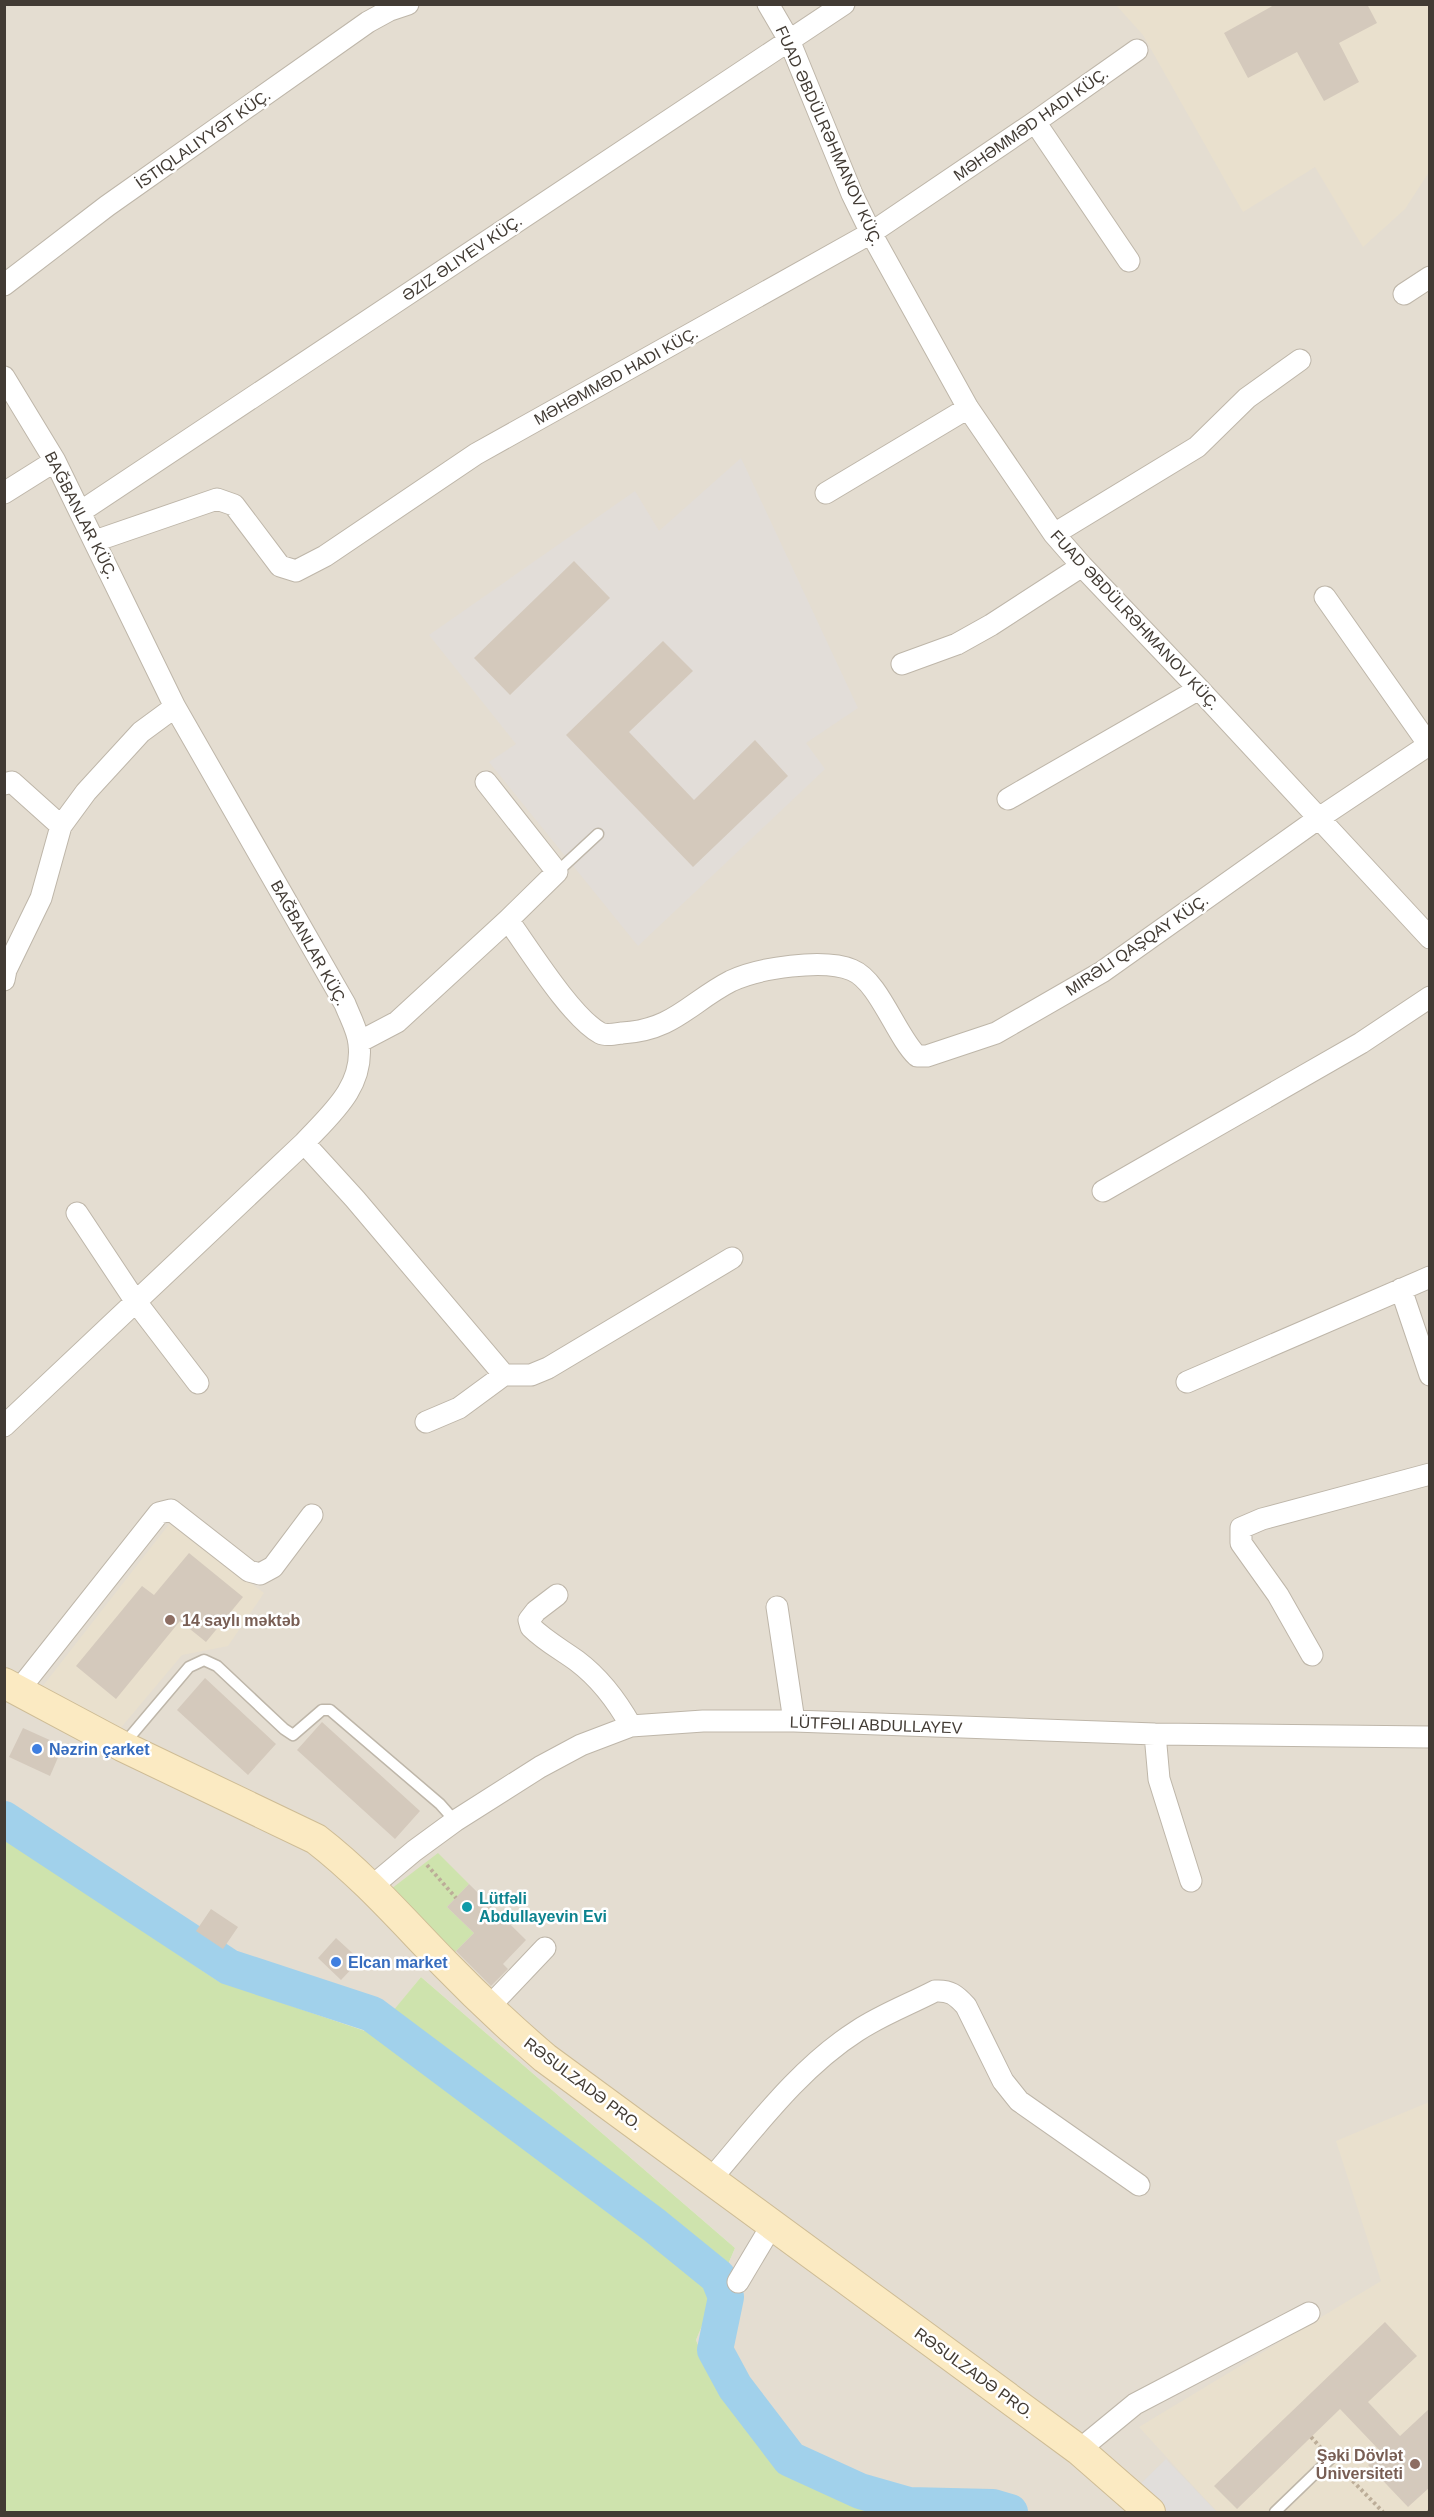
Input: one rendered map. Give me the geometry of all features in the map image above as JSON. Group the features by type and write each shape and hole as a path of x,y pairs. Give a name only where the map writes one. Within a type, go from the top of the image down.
{"street":[{"name":"İSTIQLALIYYƏT KÜÇ.","path":"4,285 108,206 368,22 390,10 408,4"},
{"name":"FUAD ƏBDÜLRƏHMANOV KÜÇ.","path":"768,4 789,40 852,194 871,233 968,408 1054,534 1430,938"},
{"name":"ƏZIZ ƏLIYEV KÜÇ.","path":"80,512 844,4"},
{"name":"MƏHƏMMƏD HADI KÜÇ.","path":"95,542 217,499 234,505 280,566 296,571 325,556 476,454 871,233 1137,50"},
{"path":"1035,122 1129,261"},
{"path":"1404,294 1430,277"},
{"path":"1054,534 1197,447 1247,398 1300,360"},
{"name":"BAĞBANLAR KÜÇ.","path":"4,377 55,460 175,707 345,1004 359,1042 359,1070 349,1094 304,1143 4,1426"},
{"path":"826,493 968,408"},
{"path":"4,493 55,460"},
{"path":"902,664 957,644 991,625 1082,566"},
{"path":"1325,597 1429,744"},
{"path":"1008,799 1199,689"},
{"path":"4,980 6,970 41,898 61,826 86,792 141,732 175,707"},
{"name":"MIRƏLI QAŞQAY KÜÇ.","path":"508,920 584,1022 603,1035 638,1032 674,1020 732,981 783,967 830,963 854,970 870,987 900,1030 908,1048 917,1056 927,1056 996,1033 1102,972 1319,818 1429,744"},
{"path":"4,784 12,782 61,826"},
{"path":"359,1042 397,1022 557,872 486,782"},
{"path":"1103,1191 1361,1043 1430,997"},
{"path":"304,1143 355,1199 504,1375"},
{"path":"77,1213 136,1302 198,1383"},
{"path":"426,1422 459,1408 504,1375 531,1375 548,1368 732,1258"},
{"path":"1187,1382 1430,1277"},
{"path":"1401,1289 1430,1375"},
{"path":"1312,1655 1278,1595 1241,1543 1241,1528 1262,1519 1430,1474"},
{"path":"11,1687 159,1513 171,1510 249,1571 260,1575 273,1567 312,1515"},
{"path":"557,1594 536,1611 529,1620 531,1627 580,1663 602,1683 616,1699 631,1726"},
{"path":"777,1607 794,1721"},
{"name":"RƏSULZADƏ PRO.","path":"11,1687 122,1746 316,1839 371,1887 488,2008 545,2058 1079,2450 1150,2512"},
{"name":"LÜTFƏLI ABDULLAYEV","path":"371,1887 455,1821 540,1767 581,1745 631,1726 703,1721 794,1721 1155,1734 1430,1737"},
{"path":"1155,1734 1159,1779 1191,1881"},
{"path":"488,2008 544,1948"},
{"path":"711,2179 804,2075 833,2049 858,2030 935,1991 946,1990 957,1995 966,2006 1003,2082 1020,2101 1139,2185"},
{"path":"738,2282 772,2225"},
{"path":"1079,2450 1135,2404 1309,2313"}],"lane":[{"path":"557,872 598,834"},
{"path":"122,1746 189,1667 204,1660 217,1666 284,1730 293,1734 322,1710 330,1710 440,1804 455,1821"},
{"path":"1275,2512 1331,2458"}],"path":[{"path":"414,1851 456,1898"},
{"path":"1311,2437 1383,2512"}],"shaded area":[{"path":"4,5 1429,5 1429,2512 891,2512 879,2511 777,2468 710,2374 696,2340 735,2248 421,1977 375,2034 218,1981 5,1838"},
{"path":"1116,5 1429,5 1429,172 1405,209 1363,247 1315,167 1243,212 1143,35"},
{"path":"741,458 858,708 806,743 825,769 638,946 489,762 516,744 429,635 635,491 659,531"},
{"name":"14 saylı məktəb","path":"170,1523 264,1593 228,1646 182,1655 119,1730 42,1687"},
{"path":"1429,2102 1429,2512 1217,2512 1139,2427 1381,2281 1336,2141"},
{"path":"1166,2459 1217,2512 1150,2512 1130,2494"}],"green space":[{"path":"4,1838 218,1981 374,2034 421,1977 735,2248 696,2340 710,2374 777,2468 879,2511 891,2512 5,2512"},
{"path":"438,1853 469,1884 447,1907 474,1933 454,1953 391,1889"}],"building":[{"path":"1276,4 1367,4 1377,23 1339,43 1359,82 1324,101 1297,52 1248,78 1224,33"},
{"path":"574,561 610,598 510,695 474,658"},
{"path":"663,641 693,671 629,732 694,800 755,740 788,776 693,867 566,735"},
{"path":"189,1553 243,1597 206,1642 180,1621 116,1699 76,1666 142,1586 154,1595"},
{"path":"205,1678 276,1744 248,1775 177,1710"},
{"path":"322,1722 420,1811 395,1839 297,1750"},
{"path":"23,1728 63,1746 50,1776 9,1757"},
{"path":"469,1884 526,1940 503,1964 508,1969 491,1986 456,1951 474,1933 447,1907"},
{"path":"211,1909 238,1927 223,1949 196,1931"},
{"path":"336,1938 360,1960 341,1980 318,1958"},
{"path":"1385,2322 1417,2356 1368,2402 1400,2436 1430,2408 1430,2487 1408,2507 1368,2465 1381,2452 1340,2409 1237,2509 1214,2486"}],"waterway":[{"path":"4,1819 229,1967 372,2014 654,2225 718,2277 726,2297 715,2350 735,2387 790,2459 860,2491 909,2505 993,2507 1010,2512"}],"place":[{"name":"14 saylı məktəb","path":"170,1620"},
{"name":"Nəzrin çarket","path":"37,1749"},
{"name":"Lütfəli Abdullayevin Evi","path":"467,1907"},
{"name":"Elcan market","path":"336,1962"},
{"name":"Şəki Dövlət Universiteti","path":"1415,2464"}]}
